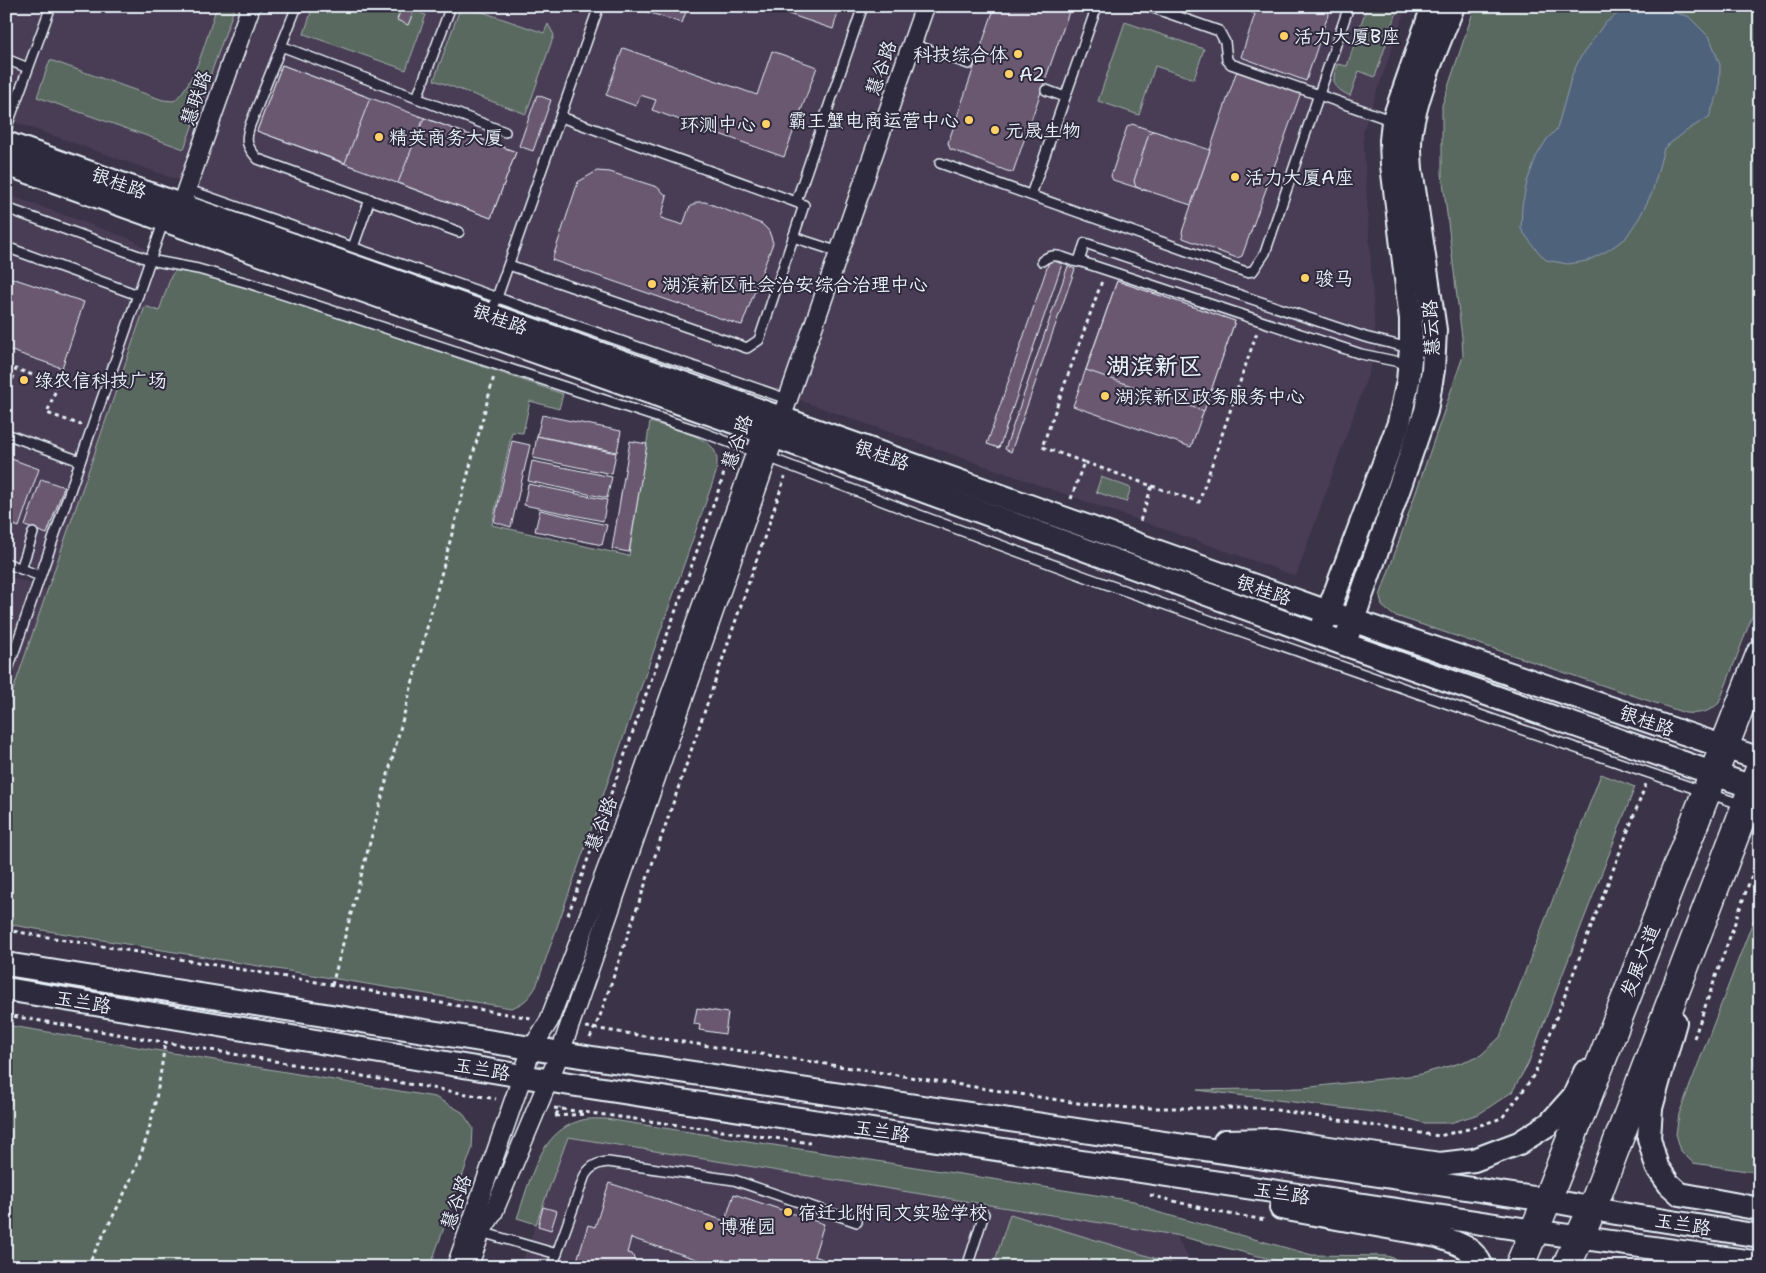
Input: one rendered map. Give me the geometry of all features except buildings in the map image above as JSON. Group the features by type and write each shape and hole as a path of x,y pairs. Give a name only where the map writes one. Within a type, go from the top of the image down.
{"main road":[{"name":"发展大道","path":"1519,1267 1547,1200 1760,655"},
{"path":"1566,1267 1592,1209 1753,787"}],"street":[{"name":"慧联路","path":"183,197 251,6"},
{"name":"慧谷路","path":"456,1267 522,1076 526,1047 549,1021 839,252 925,6"},
{"name":"慧云路","path":"1319,635 1399,423 1410,356 1410,313 1392,165 1391,141 1394,121 1433,6"},
{"name":"慧云路","path":"1344,644 1426,411 1434,370 1435,330 1409,148 1419,97 1453,6"},
{"name":"银桂路","path":"6,143 183,197 494,307 771,430 1064,519 1760,760"},
{"name":"银桂路","path":"6,164 771,430 1710,783 1753,787"},
{"name":"慧谷路","path":"468,1267 481,1232 493,1213 537,1106 560,1082 560,1053 771,430"},
{"path":"1154,1141 1274,1140 1440,1164 1474,1160 1519,1143 1549,1124 1574,1096 1669,887"},
{"path":"1710,899 1651,1108 1649,1138 1657,1167 1669,1184 1680,1194 1760,1209"},
{"name":"玉兰路","path":"6,964 560,1053 1547,1200 1760,1236"},
{"name":"玉兰路","path":"6,989 1149,1183 1534,1231 1760,1263"},
{"path":"1149,1183 1438,1236 1460,1244 1478,1257 1482,1267"}],"lane":[{"path":"6,129 51,6"},
{"path":"297,6 250,125 246,138 249,150 258,159 459,232"},
{"path":"417,98 451,6"},
{"path":"183,197 353,248 494,307 599,6"},
{"path":"796,202 863,6"},
{"path":"1031,195 1097,6"},
{"path":"1148,6 1219,31 1225,42 1227,60 1231,64 1394,121"},
{"path":"940,163 1246,272 1253,270 1265,253 1350,6"},
{"path":"912,44 968,64"},
{"path":"281,46 505,132"},
{"path":"6,59 28,68"},
{"path":"1046,90 1064,96"},
{"path":"509,266 747,348 759,340 804,205 561,117"},
{"path":"353,248 370,199"},
{"path":"6,208 150,260 198,268 248,283 725,440 771,430 789,465 906,510 1086,577 1650,773 1710,783"},
{"path":"6,675 164,220"},
{"path":"793,237 839,252"},
{"path":"1080,261 1085,243 1365,337 1410,356 1434,354"},
{"path":"6,247 138,295"},
{"path":"1042,261 1050,255 1055,255 1076,262 1080,261 1361,354 1410,356 1434,354"},
{"path":"6,434 80,461"},
{"path":"21,569 33,533"},
{"path":"6,563 40,576"},
{"path":"552,1267 585,1175 598,1163 608,1162 734,1180 857,1222"},
{"path":"967,1267 984,1214"},
{"path":"481,1232 557,1254"}],"path":[{"path":"1106,269 1042,447 1199,502 1261,321"},
{"path":"332,985 496,365"},
{"path":"6,379 12,381 16,369 58,384 47,413 92,429"},
{"path":"567,918 722,480 726,465 725,440"},
{"path":"1064,519 1084,462"},
{"path":"582,1056 594,1028 789,465"},
{"path":"1133,543 1152,486"},
{"path":"570,1024 1078,1103 1130,1108 1264,1108 1439,1136 1502,1118 1535,1072 1650,773"},
{"path":"1691,1046 1760,852"},
{"path":"6,930 549,1021"},
{"path":"526,1047 533,1013"},
{"path":"6,1015 500,1100 499,1104"},
{"path":"88,1267 129,1184 147,1134 158,1086 165,1042"},
{"path":"556,1115 559,1109 560,1082"},
{"path":"537,1106 813,1144"},
{"path":"1149,1183 1217,1212 1275,1222"}],"shaded area":[{"path":"6,6 1407,6 1363,131 1376,352 1296,576 6,119"},
{"name":"绿农信科技广场","path":"6,194 133,240 173,269 159,312 144,307 54,573 6,556"},
{"path":"6,575 48,590 6,711"},
{"name":"宿迁北附同文实验学校","path":"567,1137 1175,1235 1195,1267 520,1267"}],"green space":[{"path":"217,6 235,6 184,149 37,97 50,60 163,100 174,101 189,82 195,70"},
{"path":"313,6 401,6 426,15 406,70 304,34"},
{"path":"461,6 544,33 548,24 554,35 526,114 434,80"},
{"path":"1367,6 1399,6 1375,77 1359,71 1350,96 1336,86 1334,76 1337,64 1347,66"},
{"path":"1475,6 1760,6 1760,596 1719,703 1704,712 1685,713 1393,615 1382,606 1380,596 1463,356 1442,173 1442,105"},
{"path":"1125,22 1204,49 1194,79 1155,66 1139,115 1098,101"},
{"path":"179,269 200,270 563,394 559,409 530,401 523,433 512,432 492,525 629,556 650,422 701,439 712,447 716,453 716,473 536,987 526,1000 519,1005 511,1008 6,924 6,711 145,306 159,311 171,276"},
{"path":"1101,477 1131,488 1126,502 1096,492"},
{"path":"1601,774 1635,787 1528,1064 1512,1092 1479,1114 1450,1123 1424,1123 1397,1115 1197,1090 1302,1088 1417,1075 1481,1055 1500,1037"},
{"path":"1760,903 1760,1014 1753,1033 1755,1077 1760,1093 1760,1173 1693,1163 1681,1151 1676,1134 1679,1114"},
{"path":"6,1025 435,1097 462,1112 473,1128 472,1149 430,1267 6,1267"},
{"path":"606,1119 1134,1201 1157,1212 1312,1255 1387,1256 1420,1267 1293,1267 1286,1263 1175,1235 568,1137 536,1224 517,1218 537,1161 554,1136 565,1127 579,1121"},
{"path":"1010,1214 1184,1267 993,1267"}],"water":[{"path":"1635,6 1645,6 1688,16 1710,38 1720,65 1719,91 1709,117 1664,148 1652,193 1625,239 1587,261 1568,264 1546,260 1521,229 1522,206 1527,182 1536,157 1547,139 1557,129 1572,75 1580,58 1604,24 1621,11"}],"place":[{"name":"活力大厦B座","path":"1284,36"},
{"name":"科技综合体","path":"1018,54"},
{"name":"A2","path":"1009,74"},
{"name":"霸王蟹电商运营中心","path":"969,120"},
{"name":"环测中心","path":"766,124"},
{"name":"元晟生物","path":"995,130"},
{"name":"精英商务大厦","path":"379,137"},
{"name":"活力大厦A座","path":"1235,177"},
{"name":"骏马","path":"1305,278"},
{"name":"湖滨新区社会治安综合治理中心","path":"652,284"},
{"name":"绿农信科技广场","path":"24,380"},
{"name":"湖滨新区政务服务中心","path":"1105,396"},
{"name":"宿迁北附同文实验学校","path":"788,1212"},
{"name":"博雅园","path":"709,1226"}],"district":[{"name":"湖滨新区","path":"1154,366"}]}
